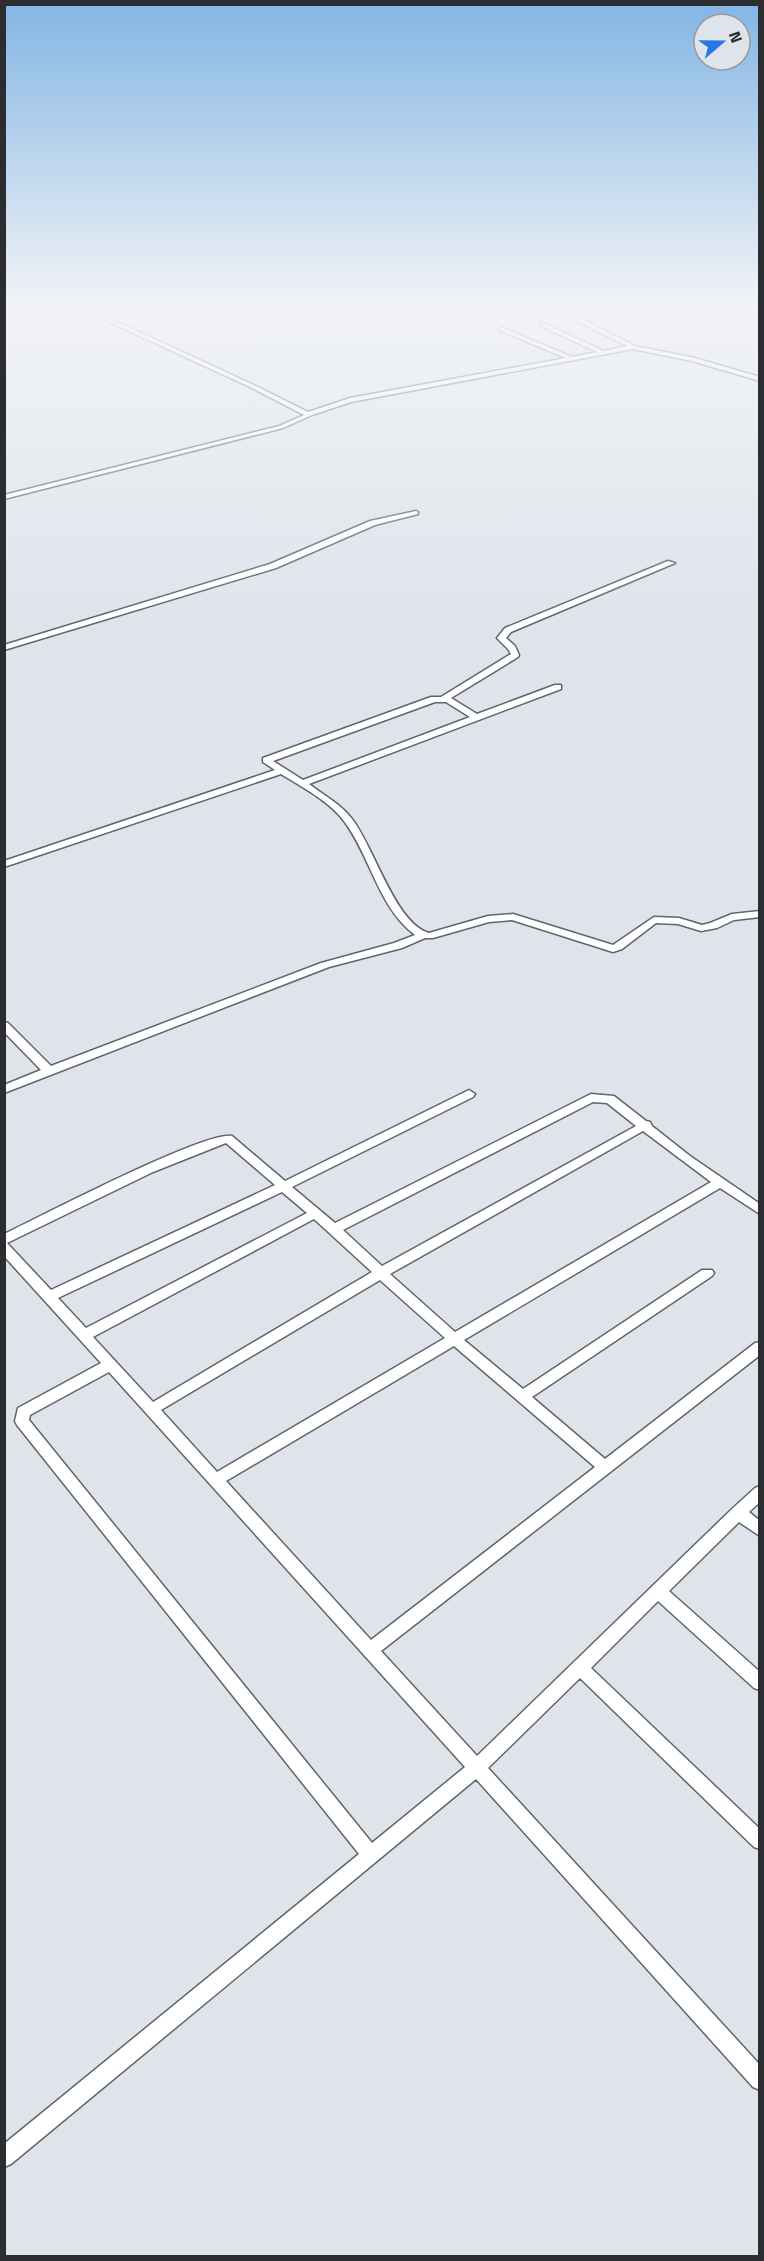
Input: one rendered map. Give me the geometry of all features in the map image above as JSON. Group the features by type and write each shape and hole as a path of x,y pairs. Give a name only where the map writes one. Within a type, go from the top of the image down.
{"street":[{"path":"297,409 309,414"},
{"path":"4,497 281,427 303,420 309,414 325,409"},
{"path":"4,648 273,566 373,523 416,513"},
{"path":"444,699 515,655 512,648 501,638 508,630 671,563"},
{"path":"302,783 558,687"},
{"path":"421,936 413,931 401,914 347,818 302,783 266,760 434,699 444,699 476,717"},
{"path":"4,864 280,771"},
{"path":"4,1089 214,1004 331,963 402,945 421,936 429,936 488,919 513,917 612,949 654,920 679,921 701,928 713,926 732,916 759,914"},
{"path":"4,1025 48,1071"},
{"path":"49,1296 284,1186 469,1094"},
{"path":"334,1229 591,1098 610,1099 719,1183 759,1210"},
{"path":"152,1409 381,1273 646,1125"},
{"path":"4,1240 149,1169 220,1140 228,1139 334,1229 453,1338 606,1468"},
{"path":"216,1480 719,1183"},
{"path":"85,1335 316,1214"},
{"path":"4,1247 759,2080"},
{"path":"522,1396 707,1273"},
{"path":"370,1650 759,1347"},
{"path":"111,1364 23,1412 22,1421 371,1855"},
{"path":"4,2157 477,1768 759,1492"},
{"path":"738,1512 759,1530"},
{"path":"658,1591 759,1683"},
{"path":"580,1668 759,1841"}]}
